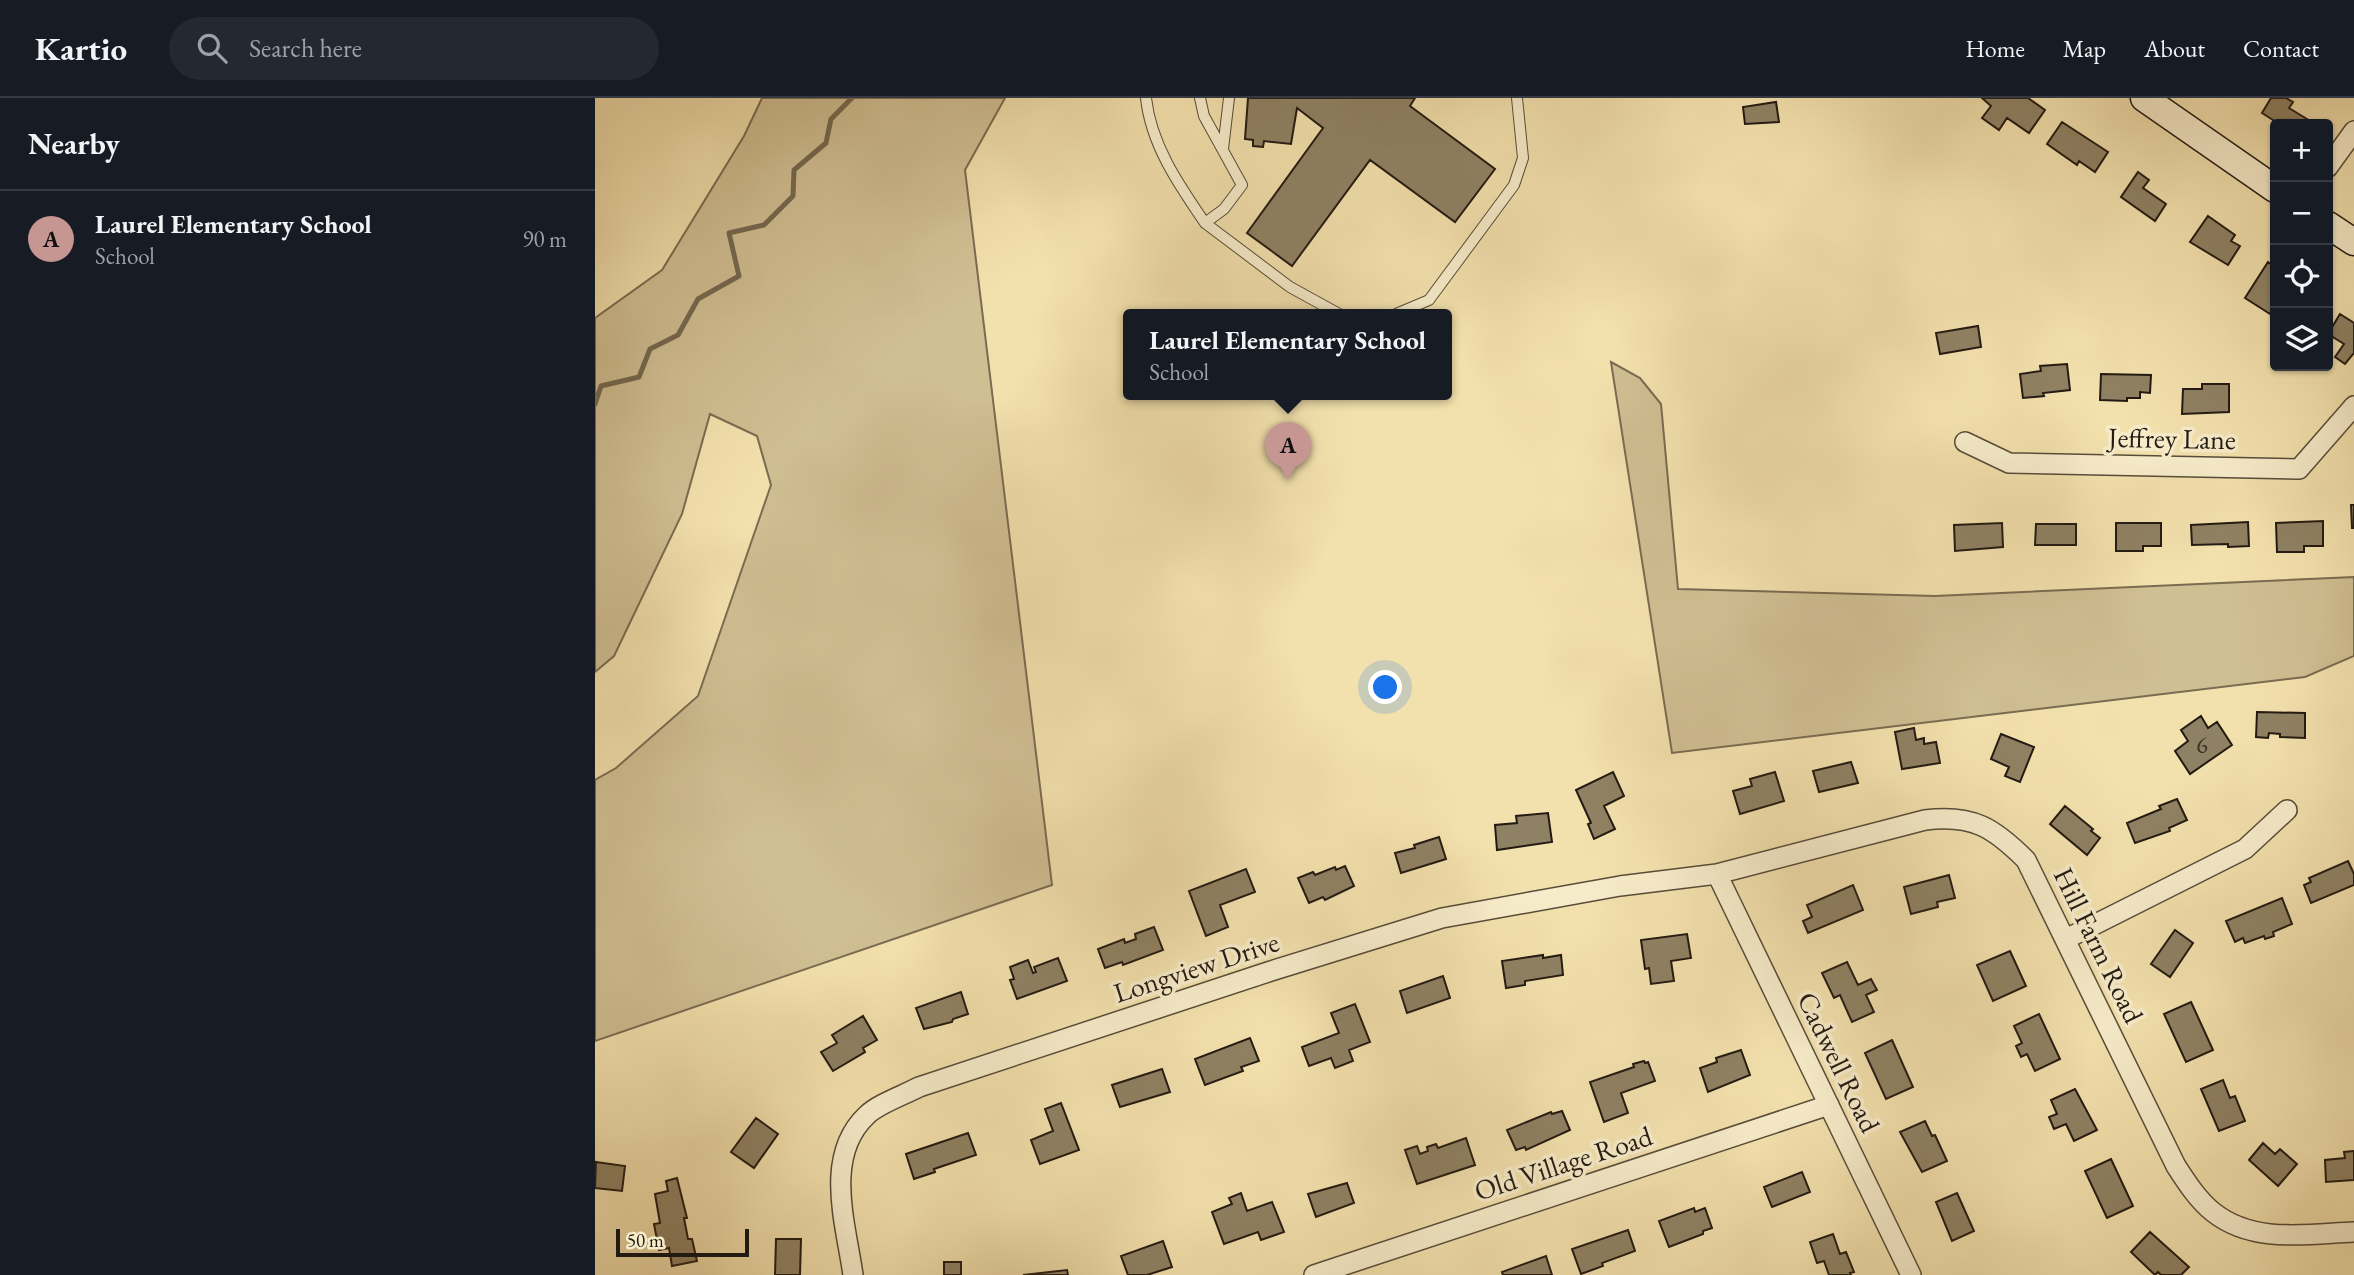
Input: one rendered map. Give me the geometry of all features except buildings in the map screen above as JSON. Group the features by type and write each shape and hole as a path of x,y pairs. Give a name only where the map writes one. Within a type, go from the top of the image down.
{"street":[{"path":"2144,98 2270,186"},
{"path":"2333,160 2354,131"},
{"path":"2333,228 2354,242"},
{"name":"Jeffrey Lane","path":"1965,442 2009,463 2299,469 2354,406"},
{"path":"2066,939 2245,849 2287,810"},
{"name":"Hill Farm Road","path":"1717,874 1925,820 1948,817 1980,824 2004,838 2026,860 2176,1166 2204,1203 2214,1213 2239,1228 2273,1236 2354,1232"},
{"name":"Cadwell Road","path":"1717,874 1911,1275"},
{"name":"Longview Drive","path":"853,1275 839,1177 848,1139 867,1114 919,1087 1271,971 1442,918 1620,886 1717,874"},
{"name":"Old Village Road","path":"1314,1275 1829,1105"}],"lane":[{"path":"1146,98 1149,121 1174,177 1205,223 1290,287 1330,309"},
{"path":"1200,98 1205,116 1242,185 1224,209 1205,223"},
{"path":"1223,149 1229,98"},
{"path":"1407,309 1429,300 1514,185 1523,158 1517,98"}],"shaded area":[{"path":"762,98 1005,98 965,170 1052,885 595,1041 595,780 616,768 698,696 771,485 757,436 710,414 682,514 614,656 595,672 595,318 662,270 744,136"},
{"path":"1611,362 1640,378 1661,404 1678,589 1935,596 2354,577 2354,656 2305,677 1672,753"}],"waterway":[{"path":"595,404 601,386 639,377 650,349 678,335 698,299 739,276 729,233 764,225 793,196 794,170 826,143 831,119 852,98"}],"place":[{"name":"Laurel Elementary School","path":"1288,480"}]}
